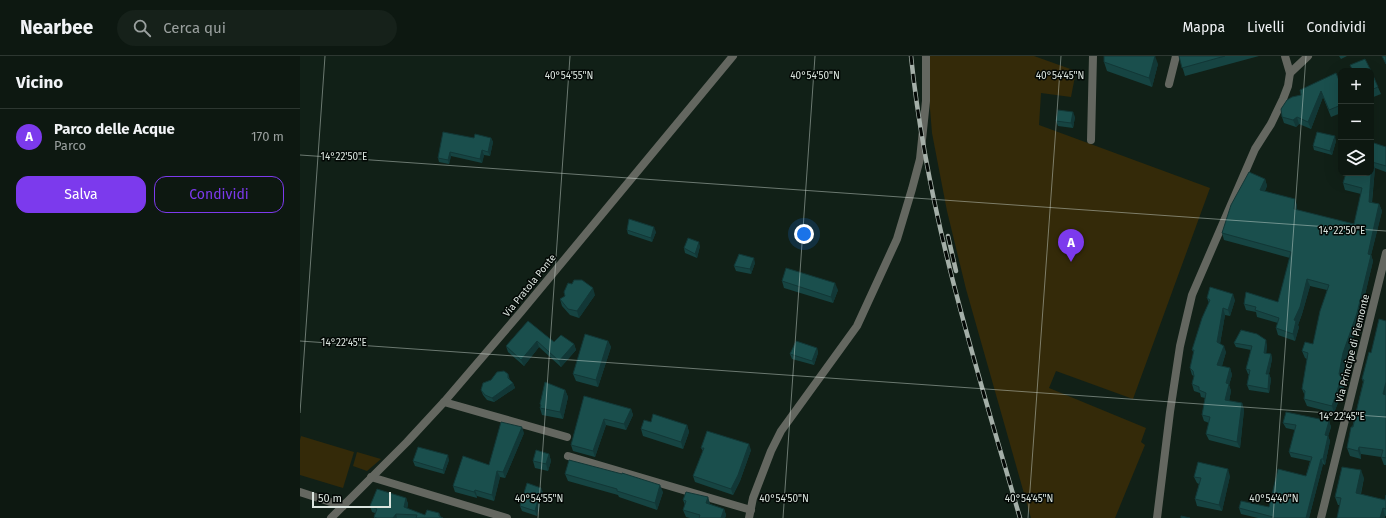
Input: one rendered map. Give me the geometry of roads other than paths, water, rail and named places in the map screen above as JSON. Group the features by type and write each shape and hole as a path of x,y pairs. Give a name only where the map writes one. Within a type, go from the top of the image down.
{"street":[{"name":"Via Pratola Ponte","path":"331,518 407,442 444,402 521,312 733,56"},
{"path":"568,456 750,514 753,498 770,451 782,431 858,326 897,239 920,159 926,101 926,56"},
{"path":"1091,140 1093,56"},
{"path":"1169,84 1176,56"},
{"path":"1157,518 1180,346 1192,295 1256,149 1284,99 1290,73 1285,56"},
{"path":"1290,73 1308,56"},
{"name":"Via Principe di Piemonte","path":"1321,518 1386,253"},
{"path":"444,402 567,437"},
{"path":"371,477 506,518"},
{"path":"300,492 343,506"}],"railway":[{"path":"911,56 918,115 941,232 970,347 1020,518"},
{"path":"948,236 956,271"}],"place":[{"name":"Parco delle Acque","path":"1071,262"}]}
